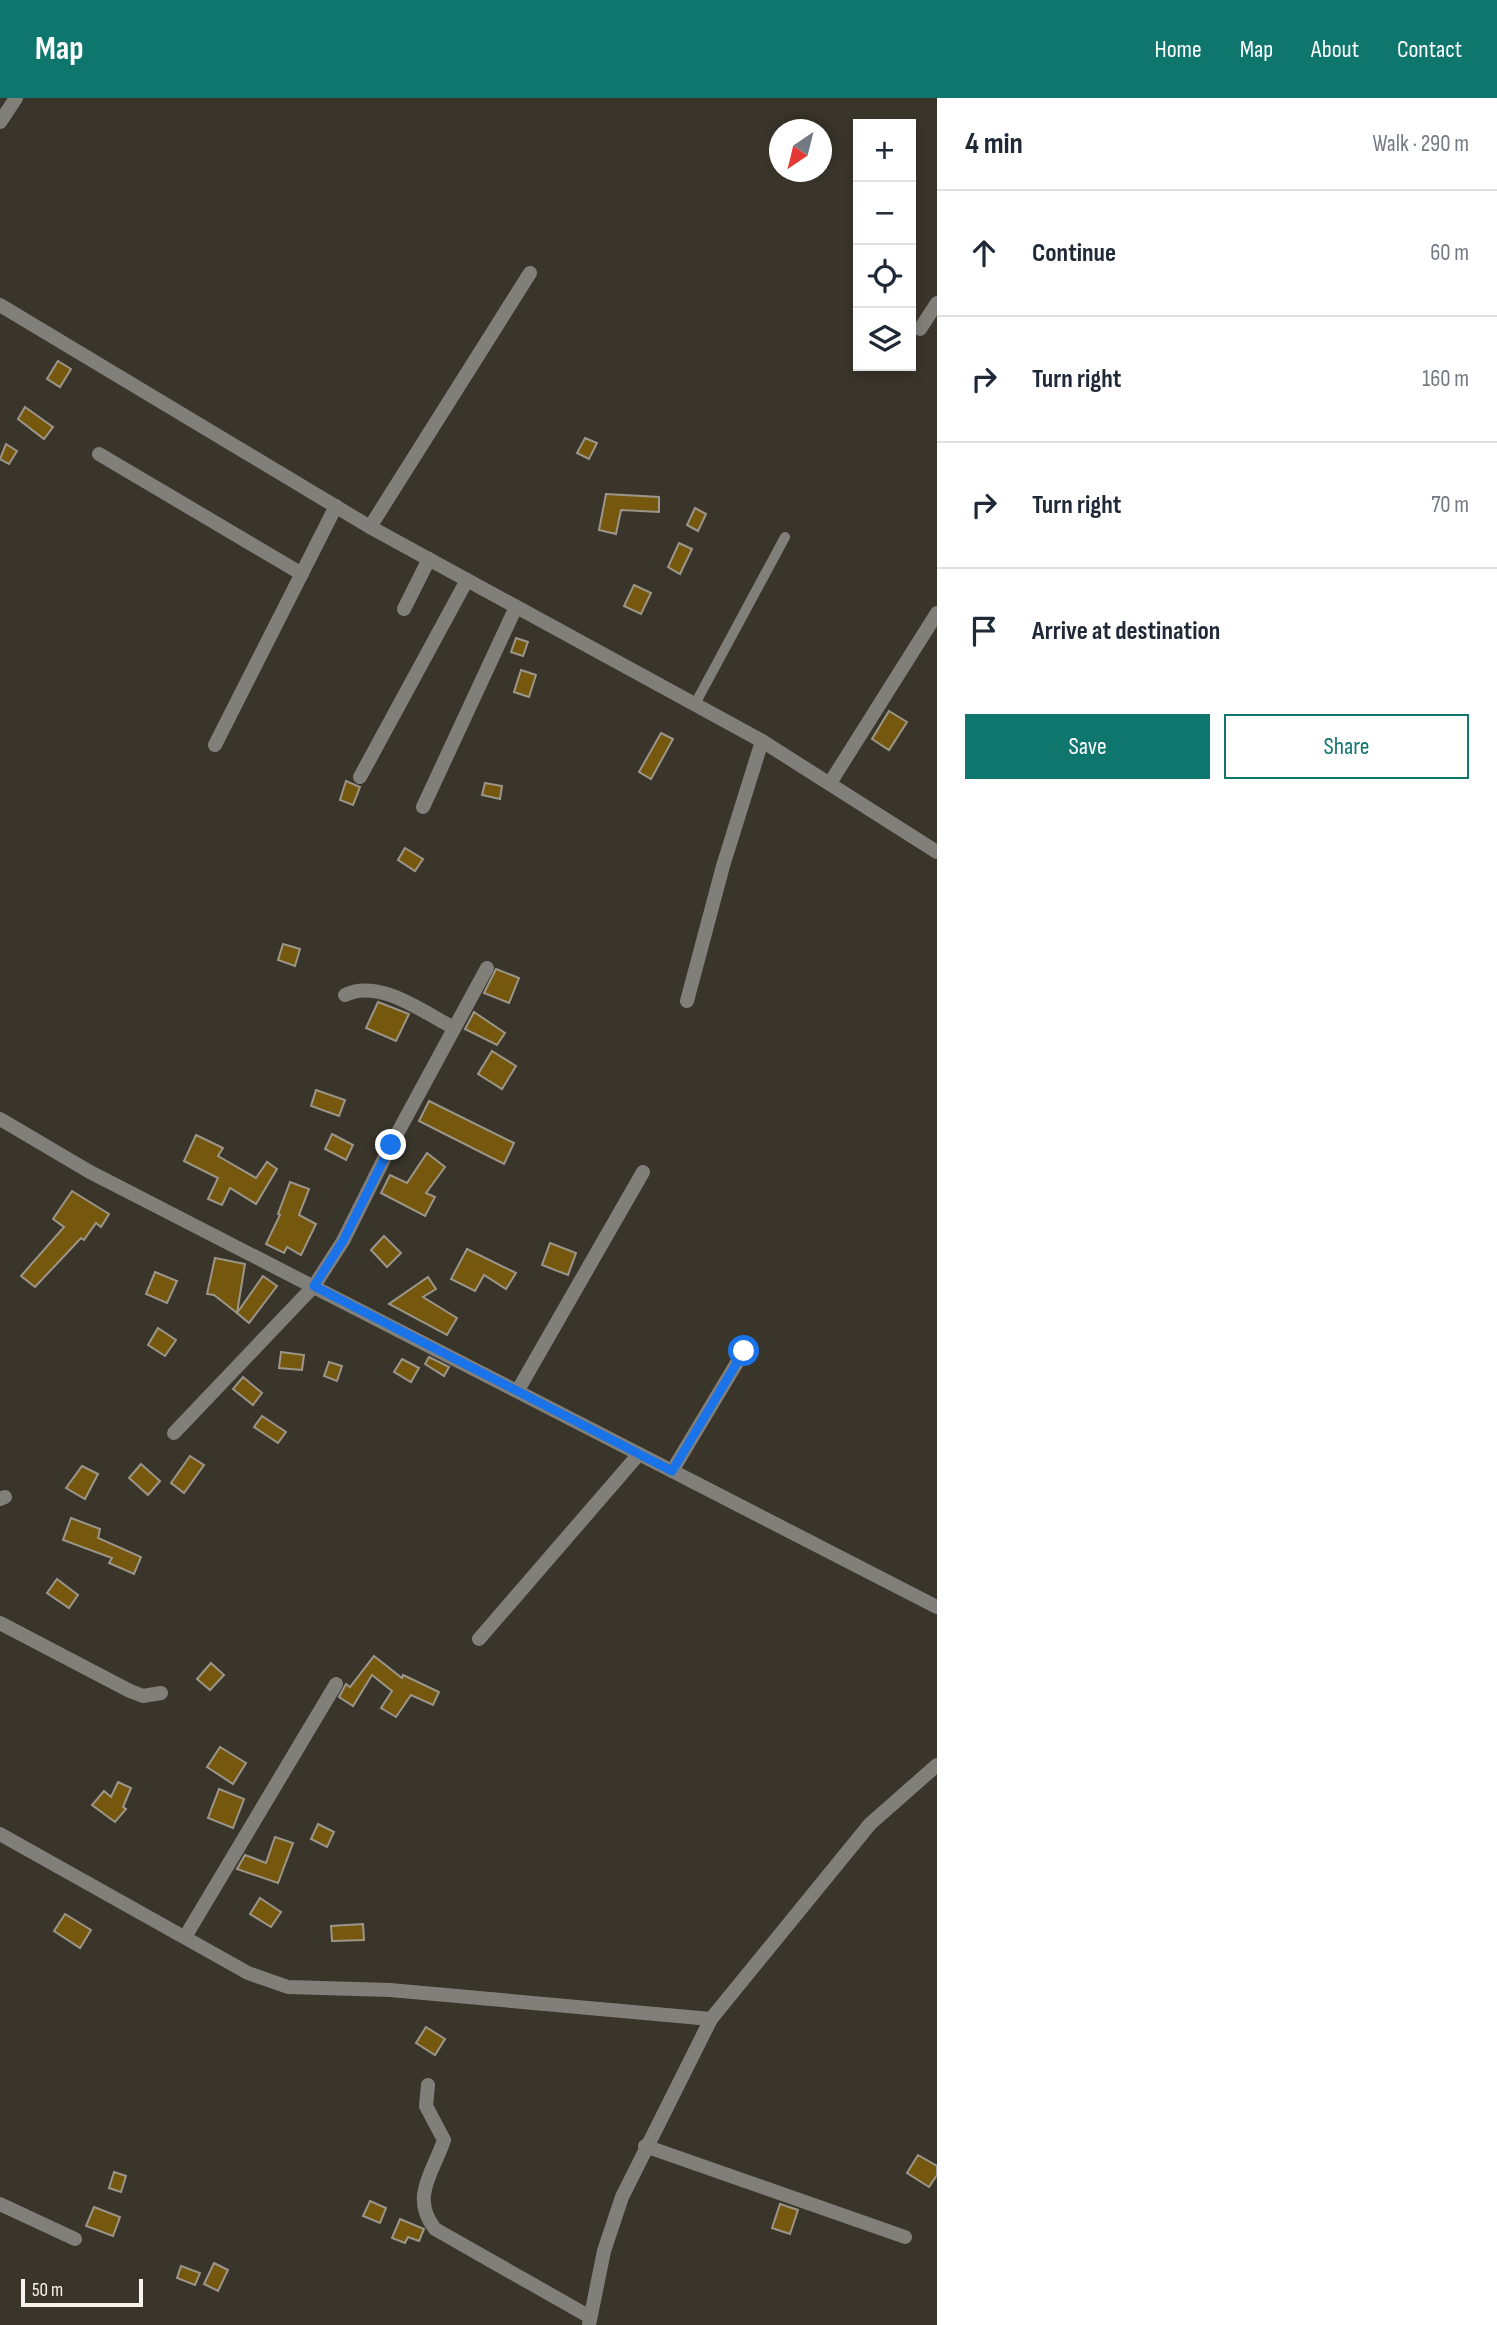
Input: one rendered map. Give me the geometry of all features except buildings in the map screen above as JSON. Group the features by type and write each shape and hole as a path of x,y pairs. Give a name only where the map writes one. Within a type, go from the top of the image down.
{"street":[{"path":"0,122 16,98"},
{"path":"370,527 530,273"},
{"path":"920,329 937,303"},
{"path":"0,305 370,527 762,741 937,852"},
{"path":"99,454 302,574"},
{"path":"215,745 336,506"},
{"path":"404,609 429,559"},
{"path":"360,777 467,580"},
{"path":"423,807 516,607"},
{"path":"830,783 937,613"},
{"path":"687,1001 723,866 762,741"},
{"path":"174,1433 314,1286 343,1241 487,968"},
{"path":"345,995 356,989 382,992 454,1028"},
{"path":"0,1119 90,1172 937,1607"},
{"path":"518,1390 643,1172"},
{"path":"672,1471 744,1351"},
{"path":"480,1639 639,1454"},
{"path":"0,1623 130,1691 143,1696 161,1693"},
{"path":"185,1937 336,1684"},
{"path":"428,2085 426,2106 444,2140 425,2189 425,2216 435,2229 589,2321 604,2251 622,2197 645,2146 712,2019 870,1824 937,1765"},
{"path":"0,1835 248,1973 288,1987 416,1992 712,2019"},
{"path":"645,2146 905,2237"},
{"path":"0,2204 75,2239"}],"lane":[{"path":"695,704 785,537"}],"route":[{"path":"391,1145 343,1241 314,1286 672,1471 744,1351"}]}
